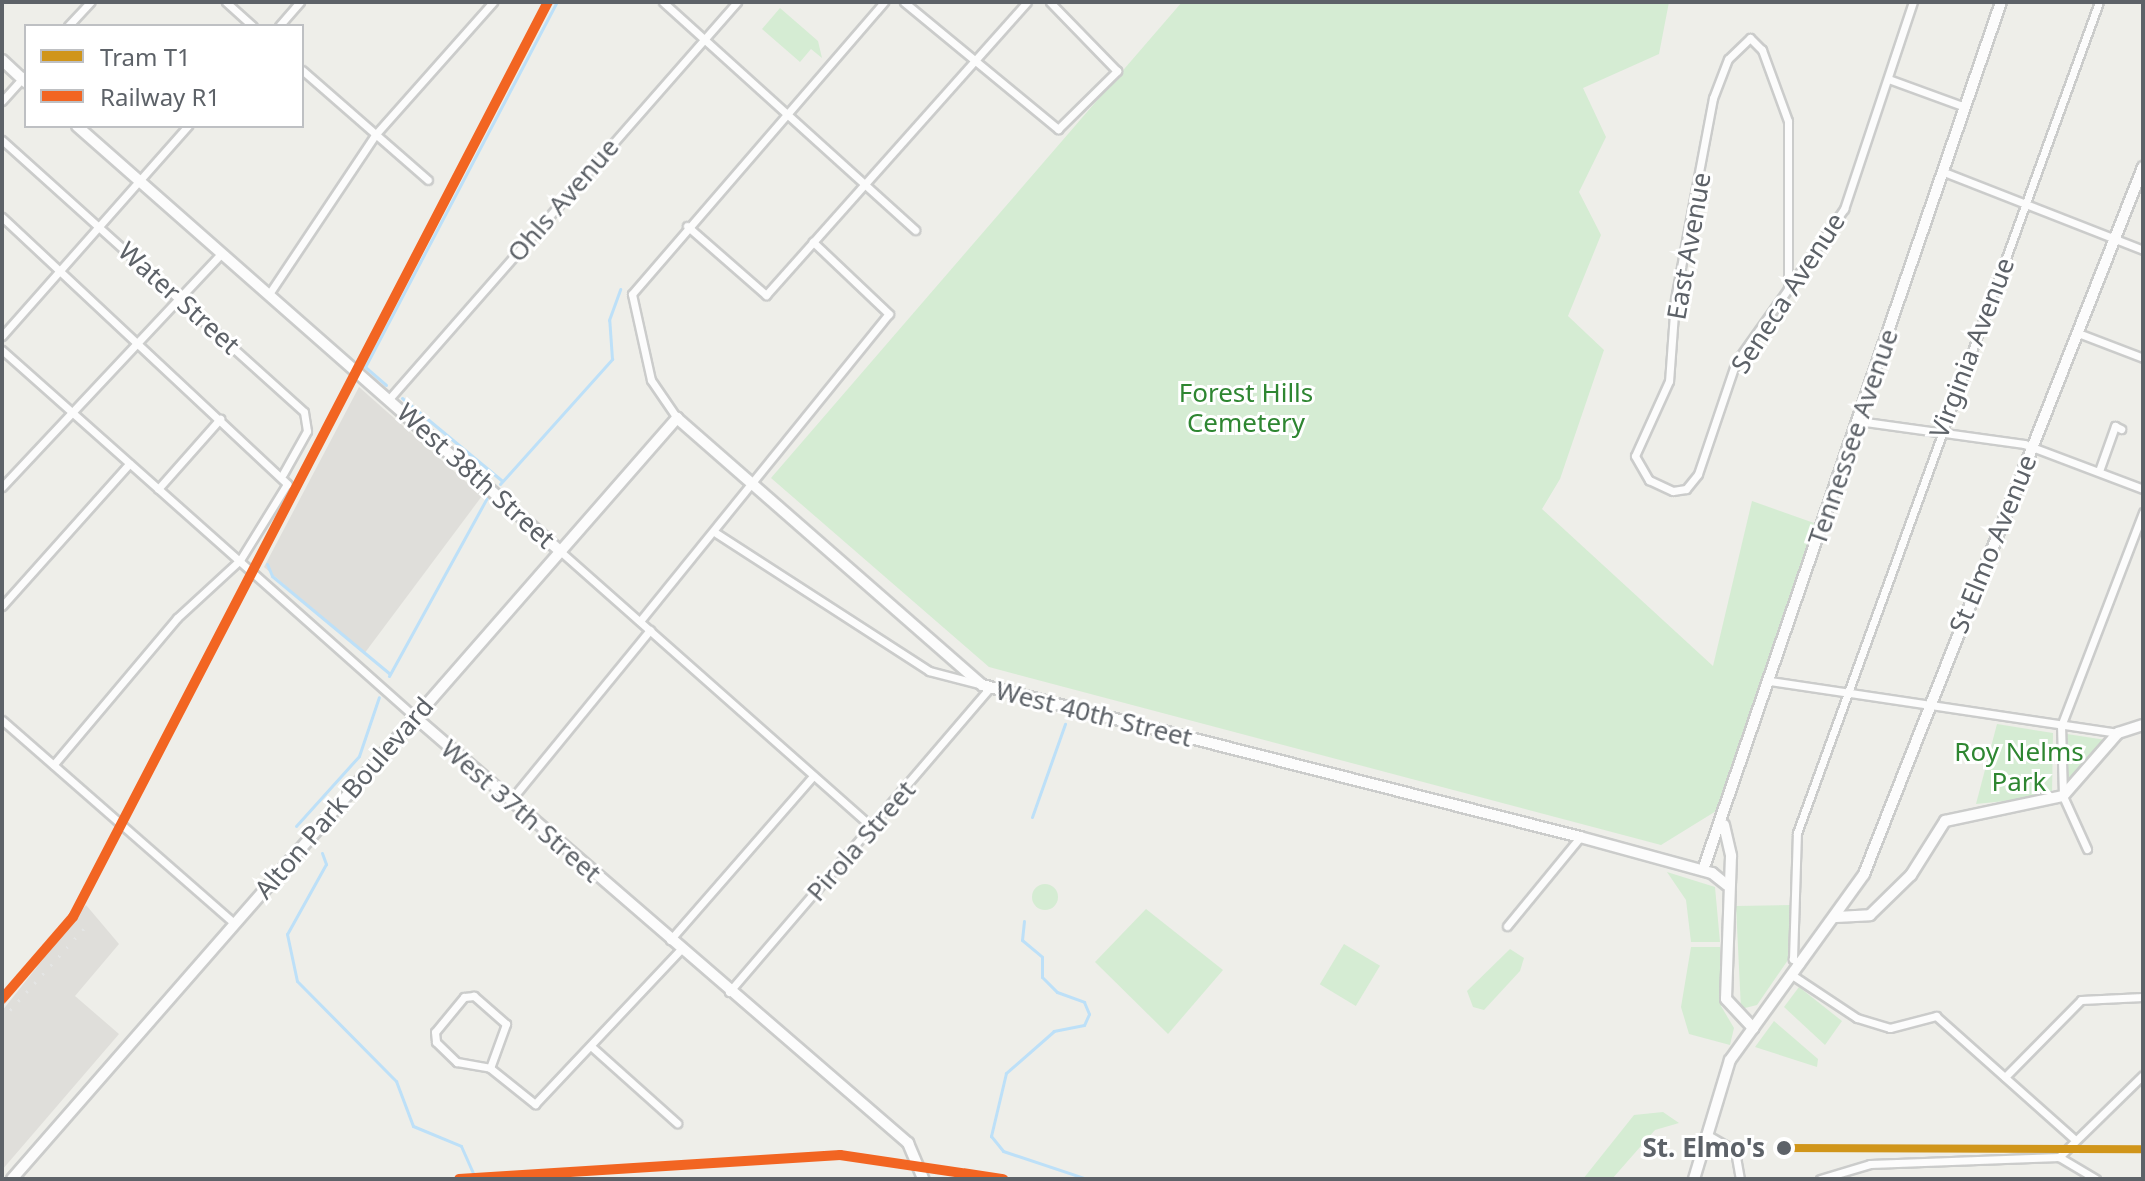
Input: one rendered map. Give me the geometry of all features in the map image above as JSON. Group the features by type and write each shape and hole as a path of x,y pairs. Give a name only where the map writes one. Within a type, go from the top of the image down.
{"main road":[{"name":"Tennessee Avenue","path":"1703,870 1724,825 2001,2"},
{"path":"2,60 24,77"},
{"name":"West 38th Street","path":"79,128 560,551"},
{"name":"St Elmo Avenue","path":"1792,975 1864,874 2143,167"},
{"name":"West 40th Street","path":"677,418 986,686 1703,870 1727,885"},
{"name":"Alton Park Boulevard","path":"12,1179 677,418"},
{"name":"West 37th Street","path":"415,717 508,802 908,1143 923,1179"},
{"path":"1836,917 1870,915 1911,875 1945,821 2063,796 2118,733 2143,725"},
{"path":"1724,825 1726,999 1753,1028"},
{"path":"1694,1179 1730,1060 1792,975"}],"street":[{"path":"70,24 90,2"},
{"path":"226,2 251,24"},
{"path":"281,24 300,2"},
{"path":"269,294 375,135 493,2"},
{"path":"663,2 866,182 915,230"},
{"name":"Ohls Avenue","path":"389,399 737,2"},
{"path":"884,2 687,226 766,295 1027,2"},
{"path":"904,2 972,62 1058,129 1117,71 1050,2"},
{"name":"Seneca Avenue","path":"1686,489 1736,362 1844,209 1891,80 1913,2"},
{"name":"Virginia Avenue","path":"1800,964 1793,959 1797,833 1843,693 2099,2"},
{"name":"East Avenue","path":"1686,489 1649,480 1635,456 1669,381 1675,300 1718,77 1737,45 1750,38 1762,50 1788,121 1788,289"},
{"path":"304,72 428,180"},
{"path":"2,101 24,79"},
{"path":"1891,80 1965,107"},
{"path":"2,336 186,128"},
{"name":"Water Street","path":"2,140 304,412 307,431 283,474"},
{"path":"1944,172 2143,250"},
{"path":"2,217 283,474 287,484 240,560 177,618 53,765"},
{"name":"West 40th Street","path":"677,418 651,380 632,294 687,226"},
{"path":"640,621 716,533 889,314 813,242"},
{"path":"2,487 221,254"},
{"path":"2078,333 2143,358"},
{"name":"West 37th Street","path":"2,350 415,717"},
{"path":"158,489 220,419"},
{"path":"1858,421 2033,446 2143,489"},
{"path":"2099,471 2115,426 2121,429"},
{"path":"2,606 129,464"},
{"path":"2087,849 2063,796 2061,726 2143,512"},
{"path":"716,533 929,671 986,686"},
{"name":"West 38th Street","path":"560,551 872,827"},
{"path":"508,802 650,630"},
{"path":"1770,681 2118,733"},
{"name":"Pirola Street","path":"729,992 872,827 986,686"},
{"path":"2,720 234,923"},
{"path":"670,940 813,776"},
{"path":"1507,926 1580,837"},
{"path":"490,1068 506,1024 474,996 464,997 435,1032 436,1042 457,1062 490,1068 535,1104 593,1048 681,949"},
{"path":"1792,975 1857,1018 1890,1028 1936,1016 2075,1140"},
{"path":"2005,1077 2081,1000 2143,997"},
{"path":"593,1048 677,1123"},
{"path":"2059,1157 2143,1075"},
{"path":"1706,1134 1735,1151 1740,1179"},
{"path":"1820,1179 1870,1164 2059,1157 2096,1179"}],"shaded area":[{"path":"359,387 482,496 364,654 264,567"},
{"path":"86,905 119,944 75,996 119,1034 2,1170 2,1011"}],"green space":[{"name":"Forest Hills Cemetery","path":"1182,2 1669,2 1659,54 1583,88 1606,137 1579,192 1601,235 1568,316 1604,350 1560,479 1542,509 1713,666 1752,501 1814,523 1721,808 1661,845 989,667 771,478"},
{"path":"780,8 818,41 822,58 811,49 800,62 762,29"},
{"name":"Roy Nelms Park","path":"1997,724 2053,733 2052,796 1976,804"},
{"path":"2067,734 2106,740 2070,786 2066,783"},
{"path":"1667,872 1715,887 1720,942 1691,942 1686,900"},
{"path":"1045,884 1054,888 1058,897 1054,906 1045,910 1036,906 1032,897 1036,888"},
{"path":"1790,905 1788,960 1757,1005 1741,1009 1736,906"},
{"path":"1146,909 1223,970 1168,1034 1095,962"},
{"path":"1344,944 1380,966 1356,1006 1320,984"},
{"path":"1691,947 1720,947 1721,1006 1734,1028 1730,1045 1689,1034 1681,1007"},
{"path":"1510,949 1524,958 1520,971 1484,1010 1473,1007 1467,991"},
{"path":"1799,987 1842,1021 1825,1045 1784,1007"},
{"path":"1774,1021 1818,1059 1817,1067 1755,1047"},
{"path":"1663,1112 1679,1123 1655,1130 1612,1179 1583,1179 1634,1115"}],"waterway":[{"path":"386,385 365,367 557,2"},
{"path":"500,484 612,359 609,320 620,289"},
{"path":"402,398 501,480"},
{"path":"389,676 487,498"},
{"path":"267,564 272,576 390,674"},
{"path":"296,826 359,756 379,697"},
{"path":"1032,817 1065,724"},
{"path":"322,853 326,864 287,934 297,981 396,1081 413,1126 461,1146 475,1177"},
{"path":"1024,921 1022,940 1042,957 1042,977 1057,992 1084,1002 1089,1014 1084,1025 1054,1031 1006,1073 991,1136 1003,1151 1087,1179"}],"railway":[{"path":"2,999 73,917 548,2"},
{"path":"2,1019 89,923"},
{"path":"459,1179 840,1155 1003,1179"}],"tram line":[{"name":"T1","path":"1784,1148 2143,1149"}],"rail line":[{"name":"R1","path":"2,999 73,917 548,2"},
{"name":"R1","path":"459,1179 840,1155 1003,1179"}],"place":[{"name":"St. Elmo's","path":"1784,1148"}]}
